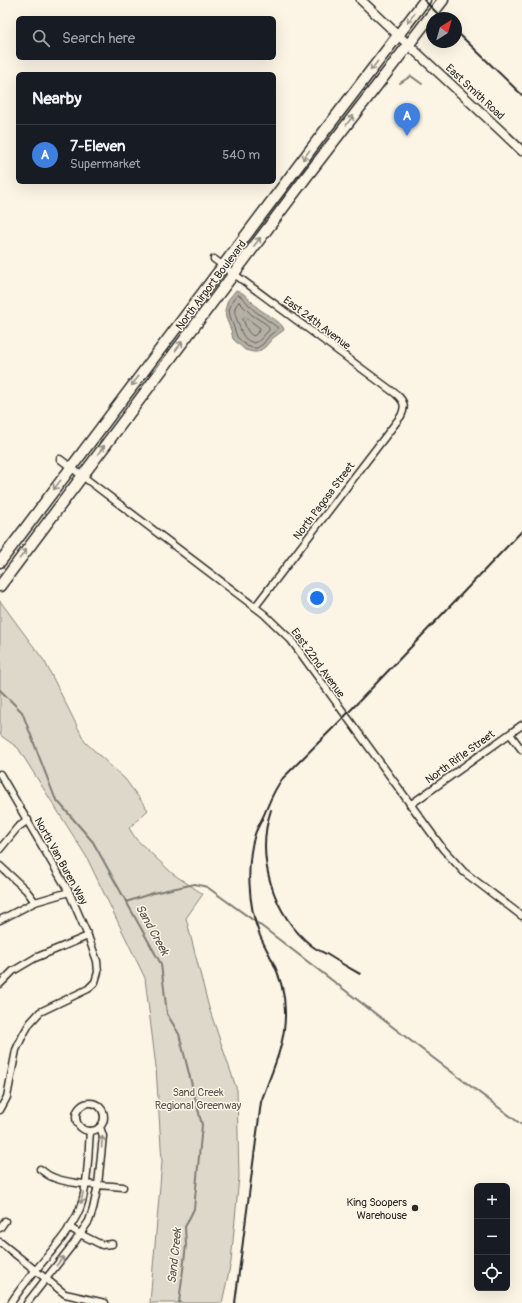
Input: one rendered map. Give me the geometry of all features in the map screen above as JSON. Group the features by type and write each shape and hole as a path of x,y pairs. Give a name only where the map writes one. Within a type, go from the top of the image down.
{"main road":[{"name":"North Airport Boulevard","path":"0,562 223,265 425,0"},
{"name":"North Airport Boulevard","path":"0,586 234,273 443,0"}],"street":[{"name":"East Smith Road","path":"361,0 408,46 522,151"},
{"name":"East 24th Avenue","path":"214,259 396,394 402,400 404,405"},
{"name":"North Pagosa Street","path":"255,607 401,416 404,405"},
{"name":"East 22nd Avenue","path":"60,459 255,607 277,626 291,640 434,838 453,861 470,877 522,916"},
{"name":"North Rifle Street","path":"410,805 522,725"},
{"path":"510,734 522,750"},
{"name":"North Van Buren Way","path":"0,774 69,892 88,936 97,961 98,972 95,982 88,990 40,1012 30,1023 16,1050 7,1097 0,1110"},
{"path":"0,849 17,828 28,820"},
{"path":"0,866 26,890 35,902"},
{"path":"0,920 35,902 69,892"},
{"path":"0,984 13,971 35,958 88,936"},
{"path":"86,1104 98,1105 103,1112 103,1123 100,1127 90,1131 80,1127 77,1117 81,1107 86,1104"},
{"path":"27,1303 89,1220 98,1185 103,1136 100,1127"},
{"path":"11,1303 77,1215 85,1183 90,1131"},
{"path":"40,1169 50,1176 62,1180 98,1185 123,1186"},
{"path":"0,1228 5,1221"},
{"path":"69,1227 102,1245 112,1244"},
{"path":"0,1242 65,1294 105,1303"}],"green space":[{"name":"Sand Creek Regional Greenway","path":"0,601 45,662 85,742 125,779 148,810 129,828 136,839 173,874 203,894 186,918 209,1008 237,1090 239,1177 231,1262 222,1303 150,1303 162,1162 156,1067 145,978 86,856 18,748 0,735"}],"water":[{"path":"236,290 243,293 258,308 283,327 284,330 258,352 245,350 233,339 225,310 228,300"}],"waterway":[{"path":"400,83 411,76 422,84"},
{"name":"Sand Creek","path":"0,690 22,712 55,798 93,842 161,964 167,1014 179,1034 202,1125 194,1209 185,1227 186,1245 179,1303"},
{"path":"126,902 153,893 195,884 207,887 264,928 522,1125"}],"railway":[{"path":"424,0 436,12"},
{"path":"462,37 522,95"},
{"path":"235,1303 261,1102 277,1058 285,1024 285,1005 282,985 275,966 260,936 252,910 249,871 252,845 255,834 273,793 283,778 345,716 522,531"},
{"path":"271,810 265,847 271,884 278,902 298,933 312,946 360,974"}],"place":[{"name":"7-Eleven","path":"407,136"},
{"name":"King Soopers Warehouse","path":"415,1208"}]}
